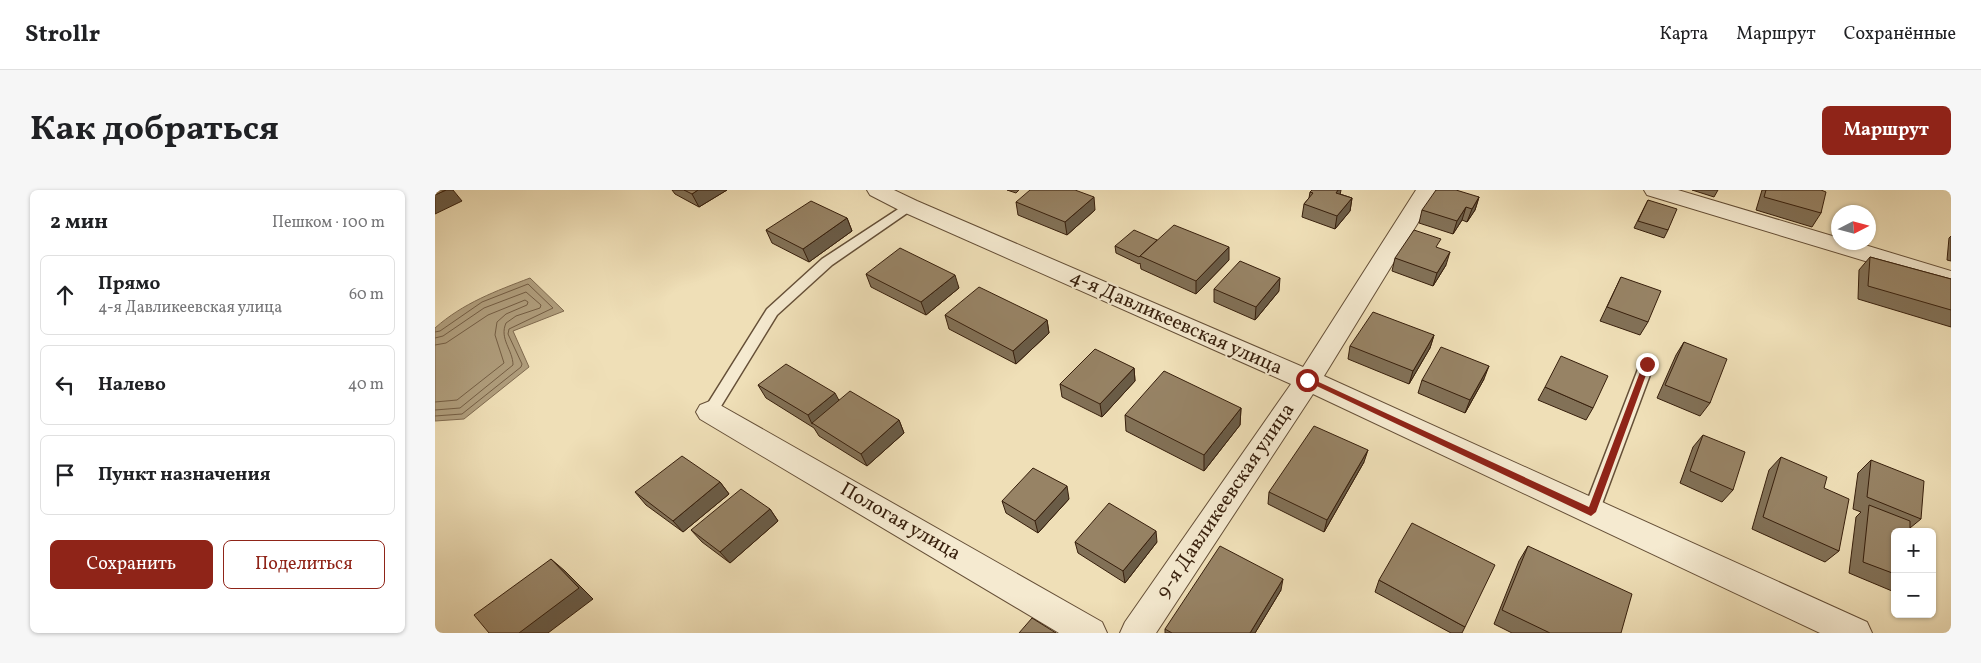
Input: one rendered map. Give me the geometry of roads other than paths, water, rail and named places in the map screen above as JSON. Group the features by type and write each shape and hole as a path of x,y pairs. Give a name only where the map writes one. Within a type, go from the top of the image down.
{"street":[{"name":"4-я Давликеевская улица","path":"878,190 909,206 1307,380 1855,633"},
{"name":"9-я Давликеевская улица","path":"1137,633 1307,380 1427,190"},
{"path":"1655,190 1951,279"},
{"name":"Пологая улица","path":"710,412 1090,633"}],"lane":[{"path":"710,412 771,312 827,262 909,206"},
{"path":"1591,512 1647,364"}],"water":[{"path":"530,278 564,311 513,331 529,367 464,419 435,421 435,328 468,305"}]}
